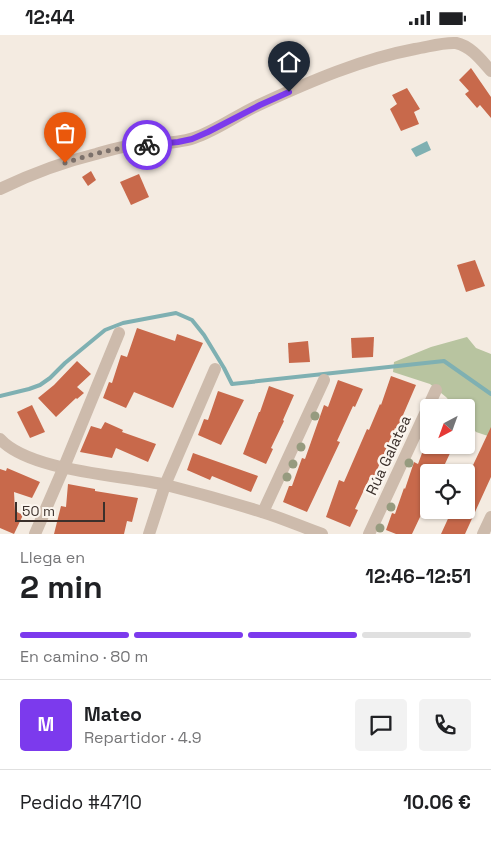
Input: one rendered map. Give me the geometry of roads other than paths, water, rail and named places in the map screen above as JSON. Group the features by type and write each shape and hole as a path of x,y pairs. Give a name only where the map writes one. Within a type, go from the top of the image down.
{"street":[{"path":"0,189 48,169 98,153 129,146 192,139 260,105 319,79 351,66 406,51 456,43 466,46 491,71"},
{"path":"35,534 120,333"},
{"path":"149,534 165,485 215,369"},
{"path":"263,512 324,380"},
{"name":"Rúa Galatea","path":"369,534 436,390"},
{"path":"0,439 4,444 19,453 42,462 165,485 263,512 322,534"},
{"path":"483,534 491,517"}],"water":[{"path":"427,141 431,150 416,157 411,149"}],"waterway":[{"path":"0,396 40,385 105,330 123,323 176,313 192,320 204,335 232,384 444,361 491,394"}]}
